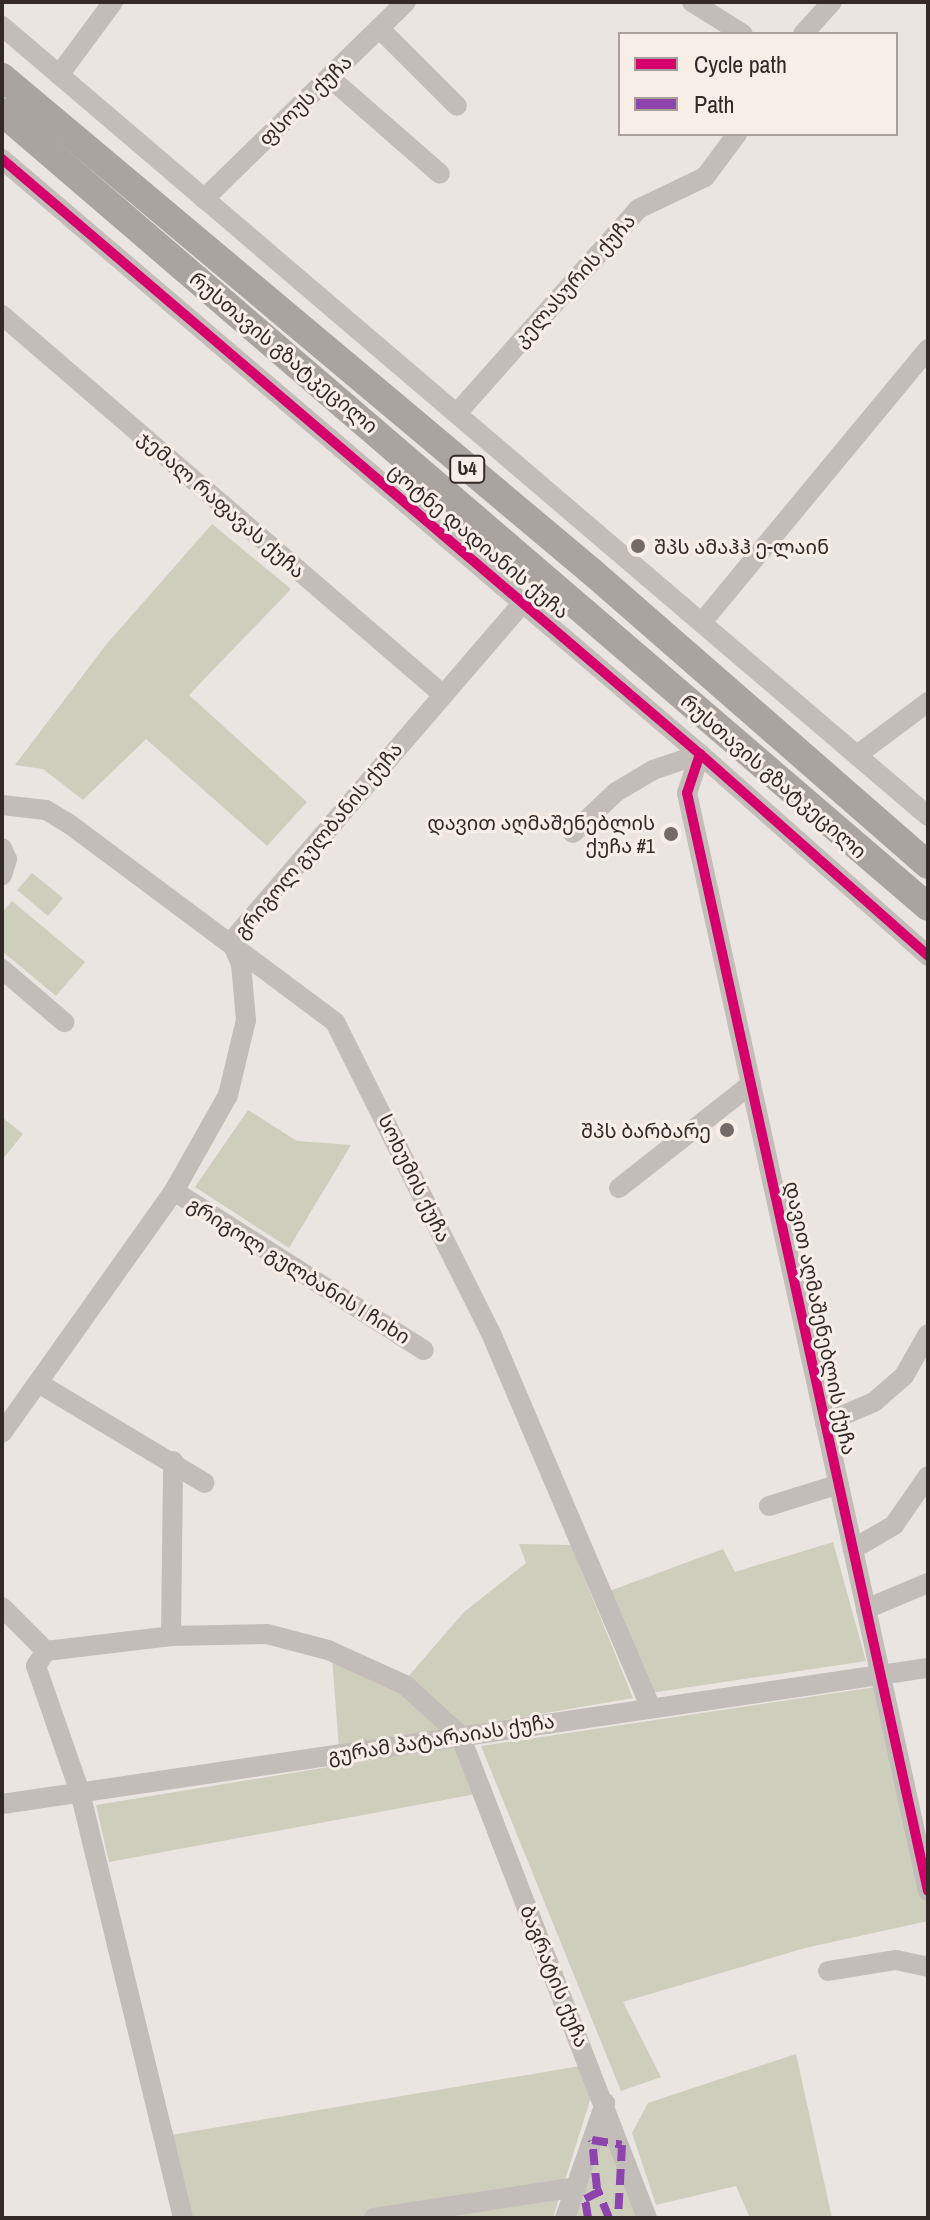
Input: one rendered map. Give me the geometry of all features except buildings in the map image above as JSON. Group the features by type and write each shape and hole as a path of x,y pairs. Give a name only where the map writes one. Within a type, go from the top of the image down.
{"highway":[{"name":"რუსთავის გზატკეცილი","path":"2,77 591,571 928,865"},
{"name":"რუსთავის გზატკეცილი","path":"2,112 928,907"}],"street":[{"path":"59,75 113,2"},
{"name":"ფსოუს ქუჩა","path":"204,199 406,2"},
{"path":"692,2 740,32"},
{"path":"805,32 832,2"},
{"path":"2,26 928,816"},
{"path":"379,28 457,106"},
{"path":"329,77 440,174"},
{"name":"კელასურის ქუჩა","path":"458,412 638,209 705,177 736,136"},
{"name":"ცოტნე დადიანის ქუჩა","path":"2,159 700,754 928,956"},
{"name":"ჯემალ რაფავას ქუჩა","path":"2,315 441,693"},
{"path":"703,621 928,349"},
{"name":"გრიგოლ გულბანის ქუჩა","path":"2,1433 40,1384 174,1191 217,1118 240,1059 246,1020 241,964 231,942 441,693 523,602"},
{"path":"857,755 928,702"},
{"path":"573,833 616,792 653,770 700,754"},
{"name":"დავით აღმაშენებლის ქუჩა","path":"700,754 687,793 928,1891"},
{"name":"სოხუმის ქუჩა","path":"2,805 46,810 57,816 200,927 231,942 335,1022 350,1045 490,1331 650,1706"},
{"path":"2,848 7,859 2,875"},
{"path":"2,969 64,1022"},
{"path":"619,1188 751,1084"},
{"name":"გრიგოლ გულბანის I ჩიხი","path":"174,1191 424,1350"},
{"path":"825,1423 874,1402 894,1385 928,1334"},
{"path":"40,1384 173,1461 205,1483"},
{"path":"171,1636 173,1461"},
{"path":"853,1549 894,1525 928,1476"},
{"path":"769,1506 839,1484"},
{"path":"866,1609 928,1583"},
{"path":"2,1607 46,1651"},
{"path":"183,2218 80,1792 36,1666 46,1651 171,1636 267,1634 328,1650 405,1685 460,1735"},
{"name":"გურამ პატარაიას ქუჩა","path":"2,1804 650,1706 928,1668"},
{"name":"ბაგრატის ქუჩა","path":"460,1735 647,2218"},
{"path":"828,1971 896,1960 928,1967"},
{"path":"565,2218 605,2103"},
{"path":"374,2218 577,2187"}],"green space":[{"path":"212,524 291,589 189,695 307,802 267,846 146,739 83,800 43,769 15,765 105,646"},
{"path":"32,873 63,898 48,916 17,890"},
{"path":"12,901 85,962 56,996 2,951 2,913"},
{"path":"248,1110 297,1141 351,1145 289,1248 195,1187"},
{"path":"2,1117 23,1134 2,1160"},
{"path":"833,1542 866,1661 650,1693 607,1592 723,1549 735,1572"},
{"path":"519,1544 571,1545 633,1698 464,1727 407,1678 464,1612 526,1563"},
{"path":"332,1657 404,1692 448,1730 339,1749"},
{"path":"876,1687 928,1901 928,1921 805,1948 623,2002 661,2077 621,2091 481,1746"},
{"path":"457,1746 476,1794 109,1862 96,1805"},
{"path":"796,2054 832,2218 750,2218 736,2186 656,2205 632,2133 648,2103"},
{"path":"580,2066 592,2094 553,2218 190,2218 171,2135"},
{"path":"606,2115 642,2218 570,2218"}],"marked path":[{"path":"609,2218 597,2189 592,2140 622,2145 618,2218"},
{"path":"588,2218 585,2199 605,2189"}],"cycle path":[{"path":"2,159 700,754 928,956"},
{"path":"700,754 687,793 928,1891"}],"place":[{"name":"შპს ამაჰჰ ე-ლაინ","path":"638,546"},
{"name":"დავით აღმაშენებლის ქუჩა #1","path":"671,834"},
{"name":"შპს ბარბარე","path":"727,1130"}]}
